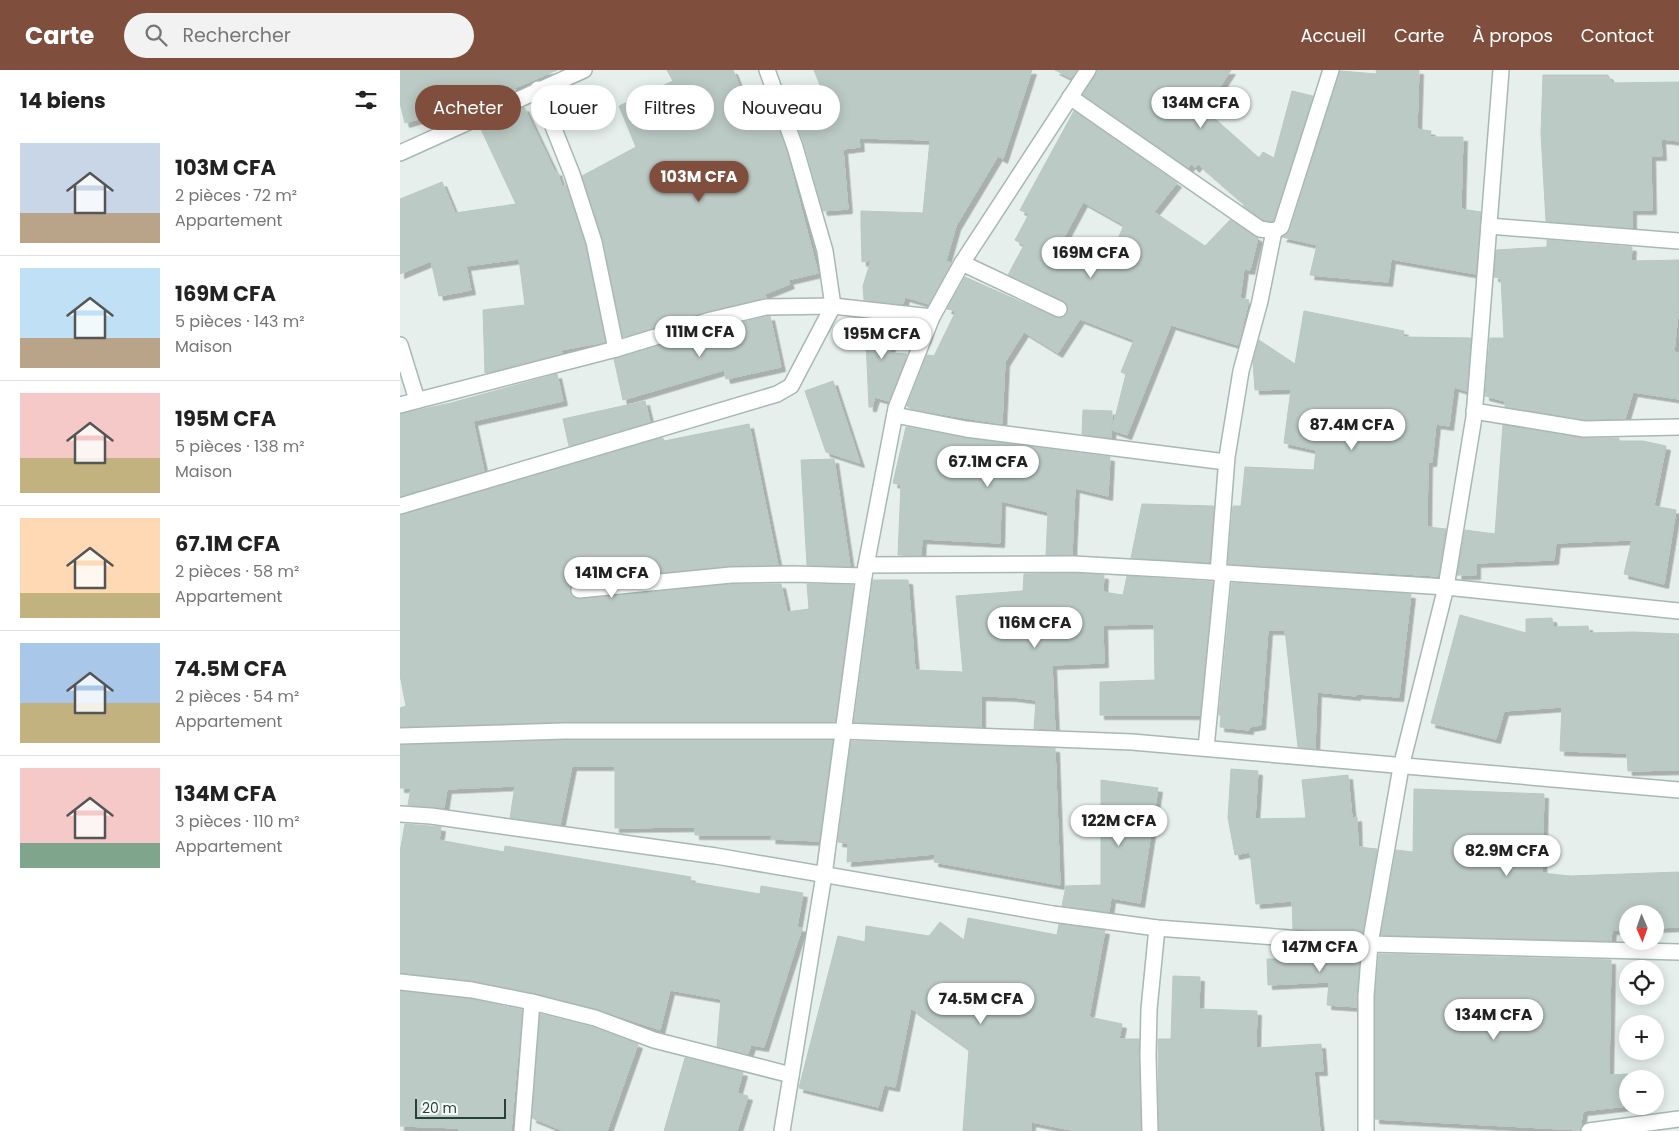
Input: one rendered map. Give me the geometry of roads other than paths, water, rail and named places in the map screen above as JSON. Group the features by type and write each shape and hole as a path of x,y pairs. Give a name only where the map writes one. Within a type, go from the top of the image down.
{"street":[{"path":"550,85 584,70"},
{"path":"400,506 778,394 791,386 833,306 826,252 795,148 767,70"},
{"path":"782,1131 824,875 865,570 894,415 932,317 962,263 1088,70"},
{"path":"1070,97 1260,229 1274,231 1281,228 1331,70"},
{"path":"1366,1131 1366,996 1370,944 1400,767 1446,587 1474,411 1501,70"},
{"path":"400,152 531,93"},
{"path":"554,130 572,174 594,242 616,349"},
{"path":"1489,226 1679,241"},
{"path":"1206,748 1220,574 1226,462 1242,371 1260,301 1274,231"},
{"path":"962,263 1059,309"},
{"path":"400,405 616,349 711,320 766,307 833,306 932,317"},
{"path":"400,345 417,400"},
{"path":"1474,411 1584,429 1679,427"},
{"path":"894,415 966,429 1226,462"},
{"path":"579,590 731,576 1073,564 1446,587 1679,611"},
{"path":"400,736 564,731 843,731 1132,742 1679,790"},
{"path":"400,814 431,816 716,856 1053,914 1157,928 1370,944 1679,952"},
{"path":"1150,1131 1149,1009 1157,928"},
{"path":"400,982 472,990 532,1002 595,1018 654,1040 791,1075"},
{"path":"522,1131 532,1002"},
{"path":"1588,1131 1679,1119"}]}
